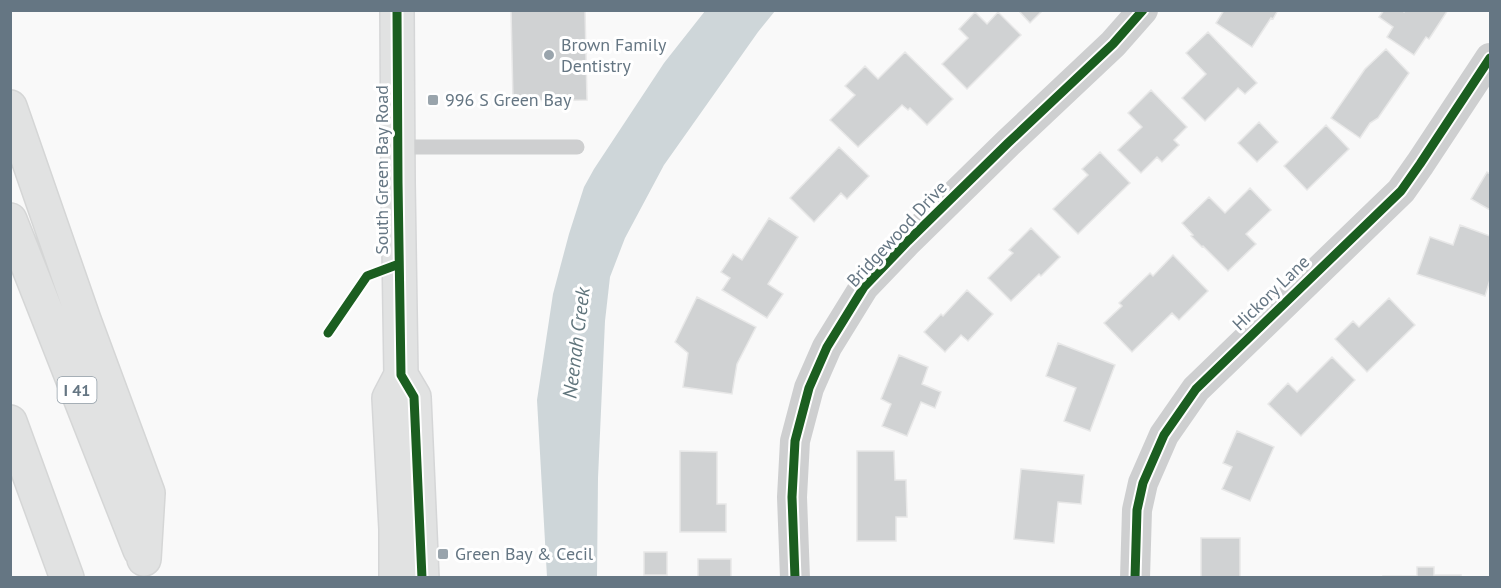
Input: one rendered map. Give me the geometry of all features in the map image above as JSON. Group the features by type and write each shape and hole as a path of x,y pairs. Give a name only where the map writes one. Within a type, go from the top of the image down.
{"main road":[{"name":"South Green Bay Road","path":"396,578 397,10"},
{"path":"10,107 84,320 148,493 147,568"},
{"name":"I 41","path":"10,220 147,568"},
{"name":"South Green Bay Road","path":"395,386 414,397 422,578"},
{"path":"373,578 377,447 381,426 395,386"},
{"path":"10,422 67,578"}],"street":[{"name":"Bridgewood Drive","path":"795,578 792,497 795,441 809,388 827,347 864,287 1008,143 1113,44 1143,10"},
{"name":"Hickory Lane","path":"1135,578 1137,510 1143,483 1164,435 1185,404 1196,389 1401,191 1491,58"}],"lane":[{"path":"397,147 577,147"}],"water":[{"name":"Neenah Creek","path":"705,11 775,11 664,165 625,238 610,277 605,321 598,478 597,577 547,577 537,400 553,294 569,234 584,187 594,169 664,63"}],"building":[{"name":"Brown Family Dentistry","path":"511,10 585,10 587,100 513,101"},
{"path":"1018,10 1043,10 1030,23"},
{"path":"1224,10 1278,10 1252,47 1216,23"},
{"path":"1384,10 1404,12 1405,10 1448,10 1429,39 1426,37 1414,55 1387,37 1393,27 1379,17"},
{"path":"975,12 987,24 998,12 1021,35 967,89 942,64 968,38 959,29"},
{"path":"1208,32 1257,83 1245,94 1238,88 1205,121 1182,98 1206,74 1186,53"},
{"path":"1386,49 1409,73 1378,118 1370,123 1360,138 1331,118 1365,69"},
{"path":"905,52 953,99 927,125 910,108 908,110 902,105 858,147 830,120 855,95 845,86 865,66 878,79"},
{"path":"1151,90 1187,127 1174,140 1179,145 1162,162 1157,157 1141,173 1118,150 1142,127 1128,113"},
{"path":"1259,122 1278,142 1257,162 1238,143"},
{"path":"1326,125 1349,149 1307,190 1284,166"},
{"path":"839,147 869,176 847,199 841,193 814,222 790,198"},
{"path":"1100,152 1130,183 1078,234 1053,209 1088,175 1082,169"},
{"path":"1487,172 1490,174 1490,210 1471,199"},
{"path":"1250,188 1271,210 1246,234 1256,244 1228,271 1191,236 1193,235 1182,223 1209,197 1225,213"},
{"path":"769,218 798,237 768,284 783,294 767,318 722,290 730,278 721,272 733,254 742,260"},
{"path":"1460,225 1490,236 1490,280 1485,296 1417,274 1430,237 1453,245"},
{"path":"1031,228 1060,257 1011,301 988,278 1013,253 1009,250"},
{"path":"1173,255 1208,291 1179,320 1172,313 1132,352 1104,323 1122,306 1119,303 1150,273 1153,276"},
{"path":"967,290 993,314 968,341 961,335 945,352 924,332 941,314 943,316"},
{"path":"697,297 756,327 737,364 732,394 683,387 688,353 675,342"},
{"path":"1389,298 1415,325 1367,372 1335,339 1353,321 1359,327"},
{"path":"1058,343 1115,365 1090,431 1064,421 1076,388 1046,376"},
{"path":"899,355 928,367 922,384 941,392 935,408 921,402 907,436 882,426 891,404 881,399"},
{"path":"1332,357 1355,380 1301,436 1268,404 1288,383 1297,392"},
{"path":"1237,431 1274,447 1250,501 1222,489 1232,467 1223,463"},
{"path":"680,451 717,452 717,504 726,504 726,532 680,532"},
{"path":"857,451 894,451 895,480 906,480 907,517 896,517 896,541 857,541"},
{"path":"1021,469 1084,475 1081,504 1058,502 1054,543 1014,539"},
{"path":"1201,538 1240,538 1240,578 1201,578"},
{"path":"644,552 667,552 667,575 644,575"},
{"path":"698,559 731,559 731,578 698,578"},
{"path":"1417,567 1434,567 1434,575 1461,575 1461,578 1383,578 1383,576 1417,576"}],"cycle path":[{"path":"397,10 401,375 414,397 422,578"},
{"path":"795,578 792,497 795,441 809,388 827,347 864,287 1008,143 1113,44 1143,10"},
{"path":"1135,578 1137,510 1143,483 1164,435 1196,389 1401,191 1490,58"},
{"path":"328,333 367,276 399,264"}],"place":[{"name":"Brown Family Dentistry","path":"549,55"},
{"name":"996 S Green Bay","path":"433,100"},
{"name":"Green Bay & Cecil","path":"443,554"}]}
